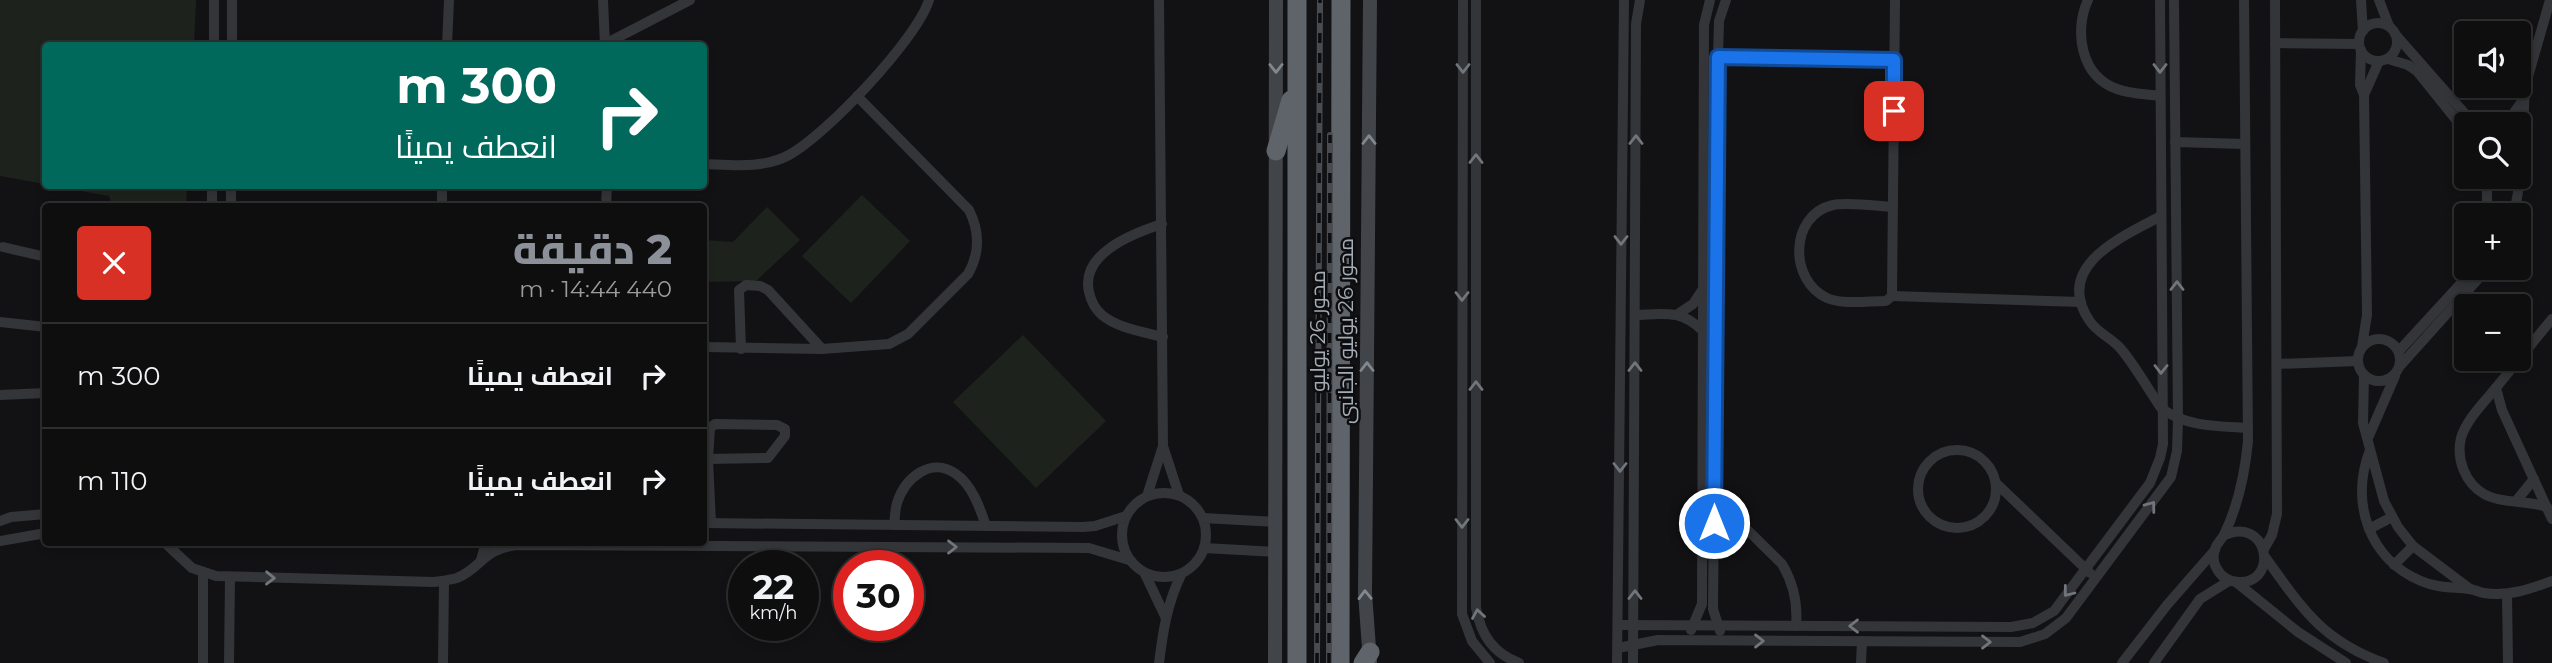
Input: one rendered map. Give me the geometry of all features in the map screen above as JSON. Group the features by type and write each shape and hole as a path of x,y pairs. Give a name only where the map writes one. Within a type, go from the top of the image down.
{"highway":[{"name":"محور 26 يوليو","path":"1297,0 1297,663"},
{"name":"محور 26 يوليو","path":"1340,663 1341,0"},
{"path":"1276,151 1297,78"}],"main road":[{"path":"1275,663 1276,0"},
{"name":"محور 26 يوليو الجانبى","path":"1369,661 1365,593 1370,0"}],"street":[{"path":"214,0 214,42"},
{"path":"232,0 232,42"},
{"path":"447,42 449,0"},
{"path":"603,0 605,42"},
{"path":"611,42 690,0"},
{"path":"707,164 766,164 788,156 807,142 857,96 918,24 929,0"},
{"path":"1147,496 1163,446 1159,0"},
{"path":"1463,0 1462,614 1472,641 1490,663"},
{"path":"1476,0 1476,608 1478,622 1493,647 1519,663"},
{"path":"1617,663 1624,0"},
{"path":"1633,663 1636,24 1640,0"},
{"path":"1691,640 1691,626 1702,604 1704,25 1710,0"},
{"path":"1721,640 1720,626 1713,610 1718,57 1719,21 1726,0"},
{"path":"1892,296 1895,0"},
{"path":"2088,0 2080,31 2081,43 2090,66 2097,75 2117,89 2160,96"},
{"path":"1618,625 2021,626 2044,618 2054,611 2150,483 2156,471 2162,444 2160,0"},
{"path":"1618,648 1658,640 2006,643 2033,639 2045,634 2066,618 2171,477 2175,464 2178,420 2174,0"},
{"path":"2122,663 2167,605 2215,550 2241,488 2246,465 2248,428 2244,0"},
{"path":"2154,663 2200,599 2232,582 2250,580 2256,576 2264,564 2264,553 2277,514 2275,0"},
{"path":"2361,0 2363,31 2360,47 2360,85 2364,95 2367,315 2358,361 2364,375 2362,423 2378,485 2392,517 2413,546 2470,589"},
{"path":"2364,95 2384,60 2397,47 2379,0"},
{"path":"2522,112 2530,66 2548,22 2550,0"},
{"path":"2363,31 2375,24 2392,30 2454,114"},
{"path":"2275,43 2360,47"},
{"path":"2360,47 2368,59 2408,65 2464,112"},
{"path":"1718,57 1894,60"},
{"path":"707,347 822,349 889,344 908,334 968,274 975,262 977,250 977,227 969,210 857,96"},
{"path":"2514,112 2523,100"},
{"path":"2175,142 2245,144"},
{"path":"1893,206 1834,205 1822,211 1804,230 1798,255 1806,280 1826,297 1838,301 1886,301 1892,296 2081,302"},
{"path":"2161,216 2103,249 2091,260 2083,275 2081,302 2090,322 2101,334 2120,346 2161,408 2178,420 2203,425 2248,428"},
{"path":"1162,224 1140,231 1106,251 1096,261 1088,282 1093,304 1103,316 1121,325 1163,337"},
{"path":"3,247 42,256"},
{"path":"2399,351 2467,280"},
{"path":"2364,375 2375,381 2393,376 2468,280"},
{"path":"741,349 739,290 746,285 760,286 768,290 822,349"},
{"path":"1635,315 1678,314 1693,304 1703,289"},
{"path":"1678,314 1703,331"},
{"path":"2367,315 2384,338 2399,351 2398,369 2368,438"},
{"path":"2547,507 2484,494 2468,479 2460,458 2461,438 2473,416 2552,318"},
{"path":"0,322 42,327"},
{"path":"2362,346 2370,340 2384,338"},
{"path":"2277,364 2358,361"},
{"path":"2496,388 2552,519"},
{"path":"0,395 42,393"},
{"path":"2473,416 2490,411 2506,416"},
{"path":"708,459 768,458 785,436 785,429 777,425 715,424 708,431 707,523 1083,527 1126,516"},
{"path":"1163,446 1179,495"},
{"path":"2370,450 2361,481 2362,503 2368,529 2379,548 2394,565 2422,582 2437,587 2470,589 2483,593 2507,594 2550,582"},
{"path":"1996,483 1995,501 1991,509 1970,526 1952,528 1937,523 1928,516 1919,500 1919,482 1926,465 1933,458 1949,451 1976,454 1989,466 1996,483 2096,579"},
{"path":"894,525 897,503 908,482 920,471 944,468 964,481 986,526"},
{"path":"2517,500 2534,479"},
{"path":"1145,574 1169,578 1181,575 1191,568 1205,548 1206,528 1203,518 1197,508 1179,495 1157,493 1147,496 1131,508 1121,531 1122,546 1129,560 1145,574 1165,616"},
{"path":"1714,497 1782,564 1789,575 1796,600 1796,626"},
{"path":"0,520 42,514"},
{"path":"2368,529 2392,517"},
{"path":"1203,518 1276,522"},
{"path":"2223,536 2235,532 2256,537 2298,605 2314,621 2333,636 2384,663"},
{"path":"0,541 42,534"},
{"path":"168,546 182,561 204,573 230,578 444,581 466,573 481,560 503,547 510,546"},
{"path":"481,560 485,546"},
{"path":"707,546 1089,548 1129,560"},
{"path":"2394,565 2413,546"},
{"path":"1205,548 1277,552"},
{"path":"2215,550 2215,565 2222,577 2346,663"},
{"path":"203,663 204,573"},
{"path":"1159,663 1170,596 1181,575"},
{"path":"229,663 230,578"},
{"path":"443,663 444,581"},
{"path":"2507,594 2508,663"},
{"path":"1861,663 1862,641"}],"shaded area":[{"path":"0,0 196,0 194,42 42,42 42,183 0,176"},
{"path":"69,189 187,189 186,203 111,203 109,196"},
{"path":"862,195 910,241 851,303 802,256"},
{"path":"767,207 800,240 756,281 707,282 707,240 733,242"},
{"path":"1023,335 1106,421 1036,488 953,402"}],"railway":[{"path":"1317,663 1320,0"},
{"path":"1329,663 1330,135"}],"route":[{"path":"1714,523 1718,57 1894,60 1894,111"}]}
